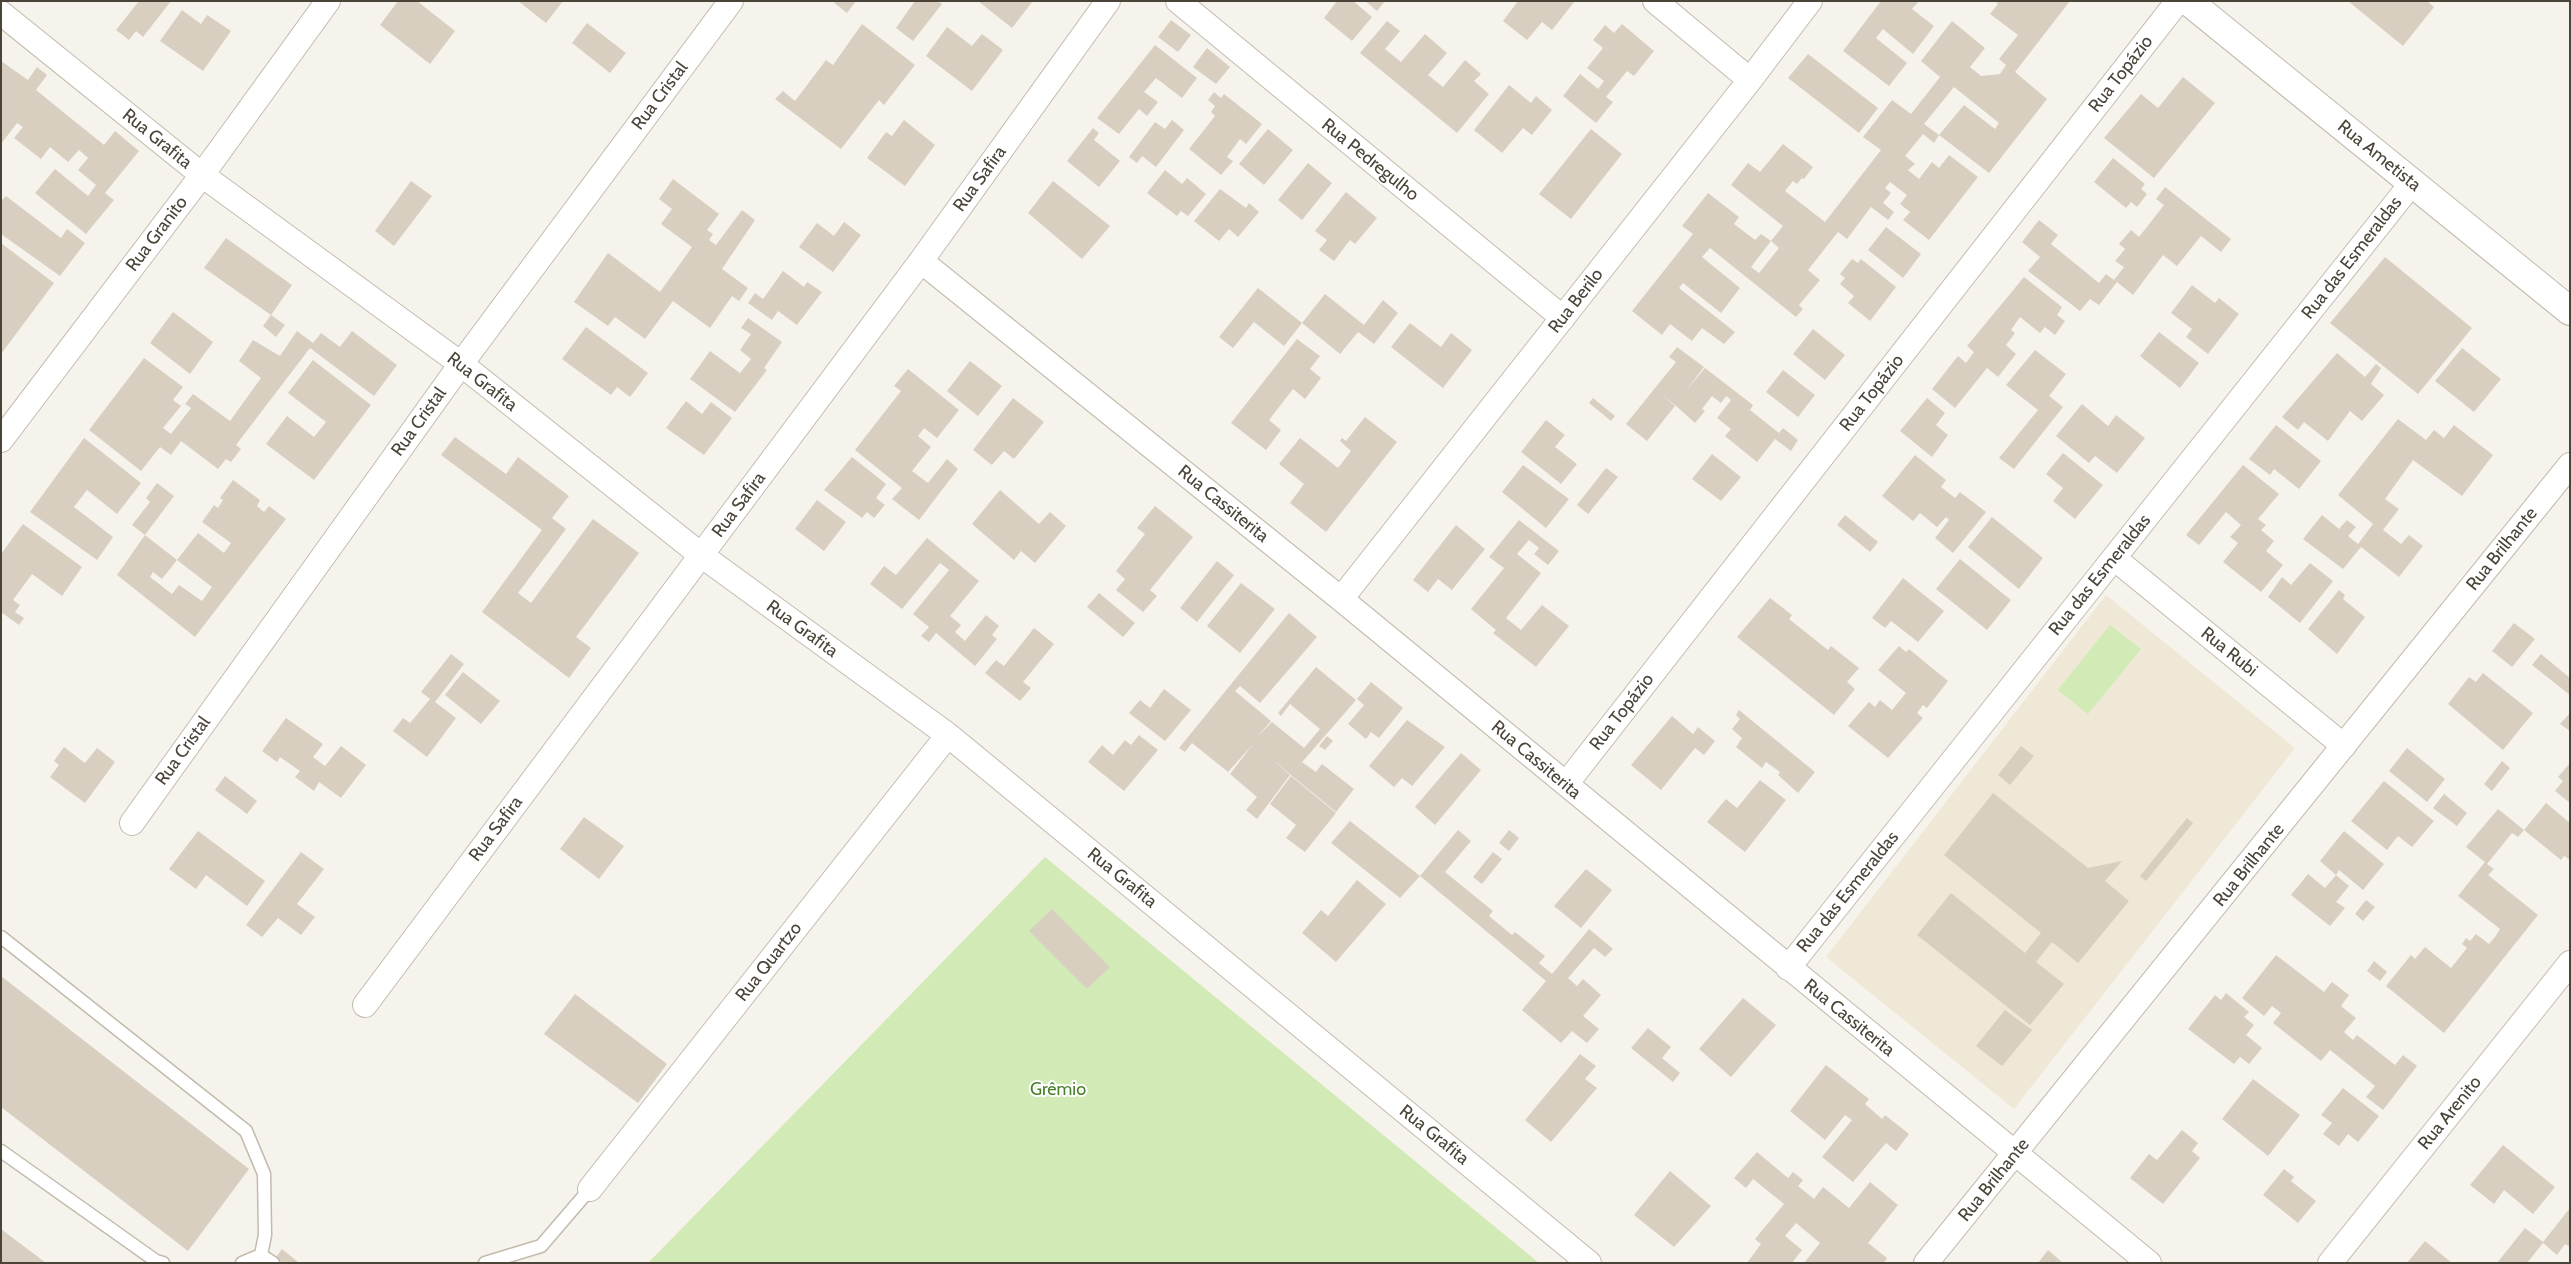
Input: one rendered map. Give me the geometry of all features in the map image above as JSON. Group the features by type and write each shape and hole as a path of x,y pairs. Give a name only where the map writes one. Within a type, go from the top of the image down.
{"street":[{"name":"Rua Granito","path":"1,440 202,175 328,1"},
{"name":"Rua Cristal","path":"132,823 460,364 730,1"},
{"name":"Rua Safira","path":"365,1005 921,261 1108,1"},
{"name":"Rua Pedregulho","path":"1178,1 1562,318"},
{"path":"1655,1 1750,80"},
{"name":"Rua Berilo","path":"1341,599 1750,80 1810,1"},
{"name":"Rua Topázio","path":"1566,784 2178,1"},
{"name":"Rua Ametista","path":"2188,1 2570,311"},
{"name":"Rua Grafita","path":"1,13 202,175 460,364 701,555 948,735 1589,1263"},
{"name":"Rua das Esmeraldas","path":"1788,968 2412,183"},
{"name":"Rua Cassiterita","path":"921,261 1341,599 2015,1155 2149,1263"},
{"name":"Rua Brilhante","path":"1926,1263 2570,465"},
{"name":"Rua Rubi","path":"2114,558 2344,746"},
{"name":"Rua Quartzo","path":"590,1190 948,735"},
{"name":"Rua Arenito","path":"2330,1263 2570,963"}],"lane":[{"path":"1,937 246,1131 264,1174 265,1235 261,1255"},
{"path":"1,1151 156,1261 163,1263"},
{"path":"485,1263 541,1246 590,1190"},
{"path":"242,1263 261,1255"},
{"path":"261,1255 273,1263"}],"shaded area":[{"path":"2106,595 2295,748 2014,1109 1826,957"}],"green space":[{"path":"2110,625 2141,649 2088,714 2058,690"},
{"name":"Grêmio","path":"1045,857 1539,1263 648,1263"}],"building":[{"path":"139,1 171,1 143,37 136,31 129,40 116,30"},
{"path":"398,1 417,1 455,31 430,64 380,25"},
{"path":"518,1 563,1 546,23"},
{"path":"832,1 856,1 847,13"},
{"path":"915,1 938,1 942,4 913,41 896,28"},
{"path":"978,1 1033,1 1012,28"},
{"path":"1337,1 1353,1 1372,17 1352,41 1324,18"},
{"path":"1365,1 1385,1 1377,11"},
{"path":"1518,1 1575,1 1552,30 1542,22 1527,40 1503,21"},
{"path":"1881,1 1919,1 1912,9 1934,26 1913,54 1883,29 1876,38 1907,63 1889,86 1843,51"},
{"path":"1995,1 2070,1 2015,72 2047,99 1989,173 1939,135 1934,143 1923,134 1905,156 1915,164 1908,170 1919,179 1932,162 1939,168 1949,155 1978,177 1929,240 1903,220 1910,212 1900,204 1907,195 1890,182 1885,188 1891,193 1883,203 1894,212 1888,220 1871,207 1847,239 1838,232 1808,270 1820,280 1799,305 1803,309 1796,317 1710,248 1702,257 1740,288 1721,313 1683,283 1679,288 1735,332 1724,344 1702,328 1692,341 1670,324 1662,335 1632,311 1693,234 1682,226 1708,193 1739,217 1734,224 1755,240 1761,234 1771,241 1783,226 1731,185 1748,163 1760,172 1783,144 1813,167 1804,179 1802,178 1797,184 1793,181 1785,191 1825,222 1881,150 1863,137 1892,100 1911,114 1940,77 1921,61 1952,21 1985,48 1970,67 1981,76 2000,74 2006,65 1999,59 2018,35 1990,14 1998,4","holes":["1954,87 1999,123 1995,129 1964,105 1939,135 1924,124","1771,241 1779,248 1759,273 1751,267"]},
{"path":"2348,1 2427,1 2434,7 2403,46"},
{"path":"182,10 201,24 207,15 231,31 203,71 160,41"},
{"path":"1171,20 1191,35 1178,52 1158,37"},
{"path":"1387,21 1400,31 1385,49 1401,62 1425,34 1447,53 1428,75 1443,87 1465,60 1481,74 1474,81 1489,94 1457,133 1360,53"},
{"path":"587,23 626,53 610,73 572,43"},
{"path":"862,24 915,65 884,105 879,100 841,149 775,99 783,91 795,101 826,60 833,65"},
{"path":"1622,24 1654,51 1634,76 1627,71 1606,97 1613,102 1596,123 1563,96 1580,74 1598,89 1604,81 1587,68 1603,48 1593,40 1605,25 1614,33"},
{"path":"947,27 972,46 982,34 1003,50 972,91 926,56"},
{"path":"1155,45 1197,78 1182,98 1156,78 1144,92 1158,102 1147,116 1139,109 1119,134 1097,118"},
{"path":"1207,48 1230,67 1216,84 1193,67"},
{"path":"1808,54 1878,108 1859,133 1788,78"},
{"path":"1,61 28,80 37,67 47,75 36,90 104,145 115,131 139,151 105,193 114,200 86,234 35,193 55,169 88,196 96,185 78,170 88,158 79,150 68,162 50,147 41,159 14,138 23,127 17,123 1,144"},
{"path":"2183,77 2215,103 2154,178 2104,138 2141,94 2158,108"},
{"path":"1509,85 1531,103 1536,96 1552,110 1532,135 1523,128 1502,153 1474,130"},
{"path":"1214,92 1221,98 1224,94 1262,124 1246,144 1240,139 1227,157 1233,161 1221,175 1189,149 1215,116 1211,112 1215,106 1208,100"},
{"path":"904,120 935,145 905,186 867,158 886,132 892,136"},
{"path":"1172,120 1184,130 1156,167 1142,156 1137,163 1129,157 1155,122 1165,129"},
{"path":"1093,128 1099,133 1094,140 1120,161 1099,187 1067,161"},
{"path":"1268,129 1293,150 1264,185 1239,164"},
{"path":"1591,129 1622,154 1571,219 1539,194"},
{"path":"2113,158 2145,184 2141,189 2147,194 2137,207 2131,202 2126,208 2094,182"},
{"path":"1308,163 1332,183 1302,220 1278,200"},
{"path":"1165,170 1182,184 1187,178 1206,194 1188,216 1181,211 1177,216 1147,193"},
{"path":"673,179 719,214 707,230 713,234 709,240 716,245 742,210 755,220 722,269 748,288 739,301 732,296 710,328 673,301 645,339 615,317 608,326 574,302 608,253 660,292 692,247 661,224 672,209 659,199"},
{"path":"411,181 432,196 394,246 375,231"},
{"path":"1053,181 1110,226 1082,259 1028,213"},
{"path":"2165,187 2231,239 2221,252 2201,236 2177,266 2163,255 2133,295 2117,282 2099,305 2090,299 2080,311 2028,271 2040,257 2022,242 2039,220 2058,235 2051,244 2099,283 2106,274 2114,280 2124,267 2115,261 2125,249 2119,244 2131,230 2139,237 2164,205 2156,199"},
{"path":"1220,189 1246,208 1249,203 1259,212 1238,237 1229,229 1219,241 1194,221"},
{"path":"1346,192 1377,218 1355,244 1350,240 1334,261 1319,250 1327,240 1315,231"},
{"path":"6,196 61,238 67,229 85,243 60,276 1,234 1,201"},
{"path":"844,222 861,235 833,272 799,247 817,223 834,236"},
{"path":"1886,227 1921,254 1903,278 1868,250"},
{"path":"226,238 292,285 271,315 204,268"},
{"path":"1,243 54,283 1,354 2,302"},
{"path":"2385,257 2472,328 2418,394 2330,323"},
{"path":"1852,259 1858,263 1861,259 1896,287 1870,321 1848,303 1854,296 1840,284 1845,278 1840,274"},
{"path":"783,271 804,287 807,282 822,292 797,325 778,311 772,320 748,303 755,293 763,299"},
{"path":"2024,277 2062,307 2057,315 2065,321 2055,335 2045,327 2040,333 2020,317 2011,330 2015,333 2006,345 2016,354 1998,377 1987,368 1955,408 1932,389 1958,356 1966,363 1974,352 1967,346"},
{"path":"2192,285 2215,303 2219,298 2239,314 2208,354 2186,337 2192,329 2171,313"},
{"path":"1258,288 1302,323 1284,346 1254,322 1233,348 1219,337"},
{"path":"1325,294 1364,325 1383,300 1398,313 1374,344 1358,332 1340,354 1302,323"},
{"path":"173,312 213,342 190,374 150,343"},
{"path":"271,315 285,325 276,337 263,326"},
{"path":"748,318 782,342 764,368 767,370 735,412 690,379 710,351 740,373 751,359 740,350 751,334 741,328"},
{"path":"1410,323 1441,347 1451,333 1472,350 1443,388 1391,347"},
{"path":"586,327 648,373 630,397 617,387 611,395 562,359"},
{"path":"1813,329 1845,355 1825,380 1793,354"},
{"path":"297,331 313,343 321,333 340,347 352,331 397,365 374,396 310,348 236,445 241,449 231,462 226,459 218,469 181,441 171,455 160,447 141,471 89,430 144,358 183,387 173,400 181,406 163,428 171,434 191,408 185,404 193,394 230,421 261,378 239,361 253,340 280,356"},
{"path":"2159,332 2199,363 2180,388 2140,356"},
{"path":"1297,339 1320,356 1310,369 1321,378 1305,399 1293,389 1269,420 1281,430 1266,450 1231,423"},
{"path":"1677,347 1704,367 1685,392 1705,368 1753,405 1750,410 1779,433 1783,428 1798,440 1791,451 1775,439 1757,462 1725,436 1731,429 1717,418 1731,400 1726,396 1721,403 1712,396 1702,409 1705,411 1695,423 1675,405 1662,395 1675,406 1647,441 1626,424 1676,362 1669,357"},
{"path":"2462,348 2501,379 2474,412 2435,381"},
{"path":"2035,350 2066,374 2049,396 2063,407 2014,469 1999,458 2038,410 2006,385"},
{"path":"2337,353 2365,377 2376,364 2381,368 2371,384 2384,395 2362,421 2350,411 2328,441 2304,422 2298,430 2282,417"},
{"path":"313,360 371,405 314,480 266,444 287,416 314,437 326,422 288,393"},
{"path":"970,361 1002,386 978,416 947,391"},
{"path":"908,369 959,410 937,438 924,428 918,436 931,447 912,471 928,483 947,459 958,469 919,520 892,499 902,488 855,450 901,391 894,386"},
{"path":"1783,370 1815,395 1798,417 1766,392"},
{"path":"1013,398 1044,422 1014,459 1004,451 992,465 973,450"},
{"path":"1593,398 1615,416 1611,421 1589,403"},
{"path":"1927,398 1945,413 1936,425 1948,435 1932,457 1900,431"},
{"path":"686,401 702,414 711,402 732,418 704,455 666,428"},
{"path":"2082,404 2108,426 2116,415 2145,438 2117,473 2095,456 2089,463 2056,436"},
{"path":"1365,417 1397,442 1326,532 1290,503 1304,484 1279,464 1300,438 1338,468 1351,451 1340,441 1342,438 1346,441"},
{"path":"2398,419 2426,440 2434,430 2444,438 2454,425 2493,455 2462,496 2413,460 2385,499 2399,509 2383,530 2401,544 2409,535 2423,546 2399,577 2361,547 2343,569 2303,539 2322,515 2339,529 2347,520 2356,527 2348,536 2358,544 2373,524 2338,495"},
{"path":"1546,420 1565,435 1555,447 1577,464 1561,484 1521,452"},
{"path":"2276,425 2321,461 2299,489 2274,469 2270,475 2249,459"},
{"path":"455,437 506,474 518,457 569,496 552,518 566,529 518,593 531,603 593,519 639,553 576,637 591,648 569,678 482,612 542,530 441,455"},
{"path":"84,438 141,483 117,514 87,490 74,507 113,537 97,560 30,512"},
{"path":"2063,453 2103,485 2075,519 2053,501 2063,488 2046,474"},
{"path":"1712,454 1741,477 1721,501 1692,479"},
{"path":"1915,455 1946,480 1941,487 1955,498 1960,492 1986,512 1953,553 1935,538 1949,520 1946,517 1937,527 1920,513 1913,521 1882,496"},
{"path":"852,457 886,484 876,498 885,505 874,518 867,512 862,518 824,490"},
{"path":"1523,465 1569,499 1546,528 1502,492"},
{"path":"2243,465 2279,494 2258,519 2266,525 2261,530 2274,541 2266,551 2283,565 2261,592 2223,562 2238,543 2230,537 2241,525 2226,512 2199,545 2186,535"},
{"path":"1606,468 1618,477 1588,514 1577,505"},
{"path":"233,480 260,500 257,506 264,512 269,506 286,519 195,637 117,575 145,535 177,560 198,533 224,553 231,543 202,522 214,505 218,508 223,500 220,498","holes":["177,560 212,587 202,601 179,585 172,594 150,577 153,572 162,579"]},
{"path":"157,483 174,496 145,535 132,525 150,502 146,498"},
{"path":"1000,490 1039,524 1050,512 1066,526 1035,563 1021,551 1014,560 972,524"},
{"path":"817,500 846,522 824,551 795,529"},
{"path":"1155,506 1193,537 1150,590 1157,596 1143,612 1116,590 1125,579 1116,571 1145,534 1137,528"},
{"path":"1845,515 1878,542 1870,552 1837,525"},
{"path":"1992,517 2043,558 2019,589 1968,547"},
{"path":"1519,520 1559,551 1548,565 1534,554 1539,548 1529,540 1517,554 1541,573 1506,618 1521,630 1542,605 1569,626 1536,667 1493,633 1496,630 1471,609 1504,568 1489,557"},
{"path":"23,524 82,567 62,596 32,574 13,600 20,605 15,612 24,618 19,625 1,612 1,554"},
{"path":"1456,525 1485,549 1452,590 1438,579 1428,592 1413,580"},
{"path":"927,538 979,581 950,616 961,625 955,632 965,641 986,615 999,626 992,635 997,639 975,666 936,633 929,642 921,636 929,627 913,614 949,570 940,563 902,609 870,584 884,566 896,575"},
{"path":"1960,559 2011,600 1987,630 1936,589"},
{"path":"1217,561 1234,575 1197,622 1180,608"},
{"path":"2310,563 2333,581 2300,623 2268,597 2282,577 2291,585"},
{"path":"1903,578 1944,611 1918,642 1891,621 1885,628 1872,618"},
{"path":"1241,583 1275,609 1240,653 1207,626"},
{"path":"2339,590 2345,595 2343,599 2365,617 2337,654 2308,629"},
{"path":"1099,593 1135,623 1123,637 1087,607"},
{"path":"1770,598 1792,615 1789,619 1828,650 1831,646 1859,668 1847,682 1855,689 1834,715 1737,637"},
{"path":"1289,613 1317,637 1260,703 1240,686 1235,691 1271,721 1257,737 1272,722 1304,748 1320,729 1290,704 1281,716 1278,713 1316,667 1356,700 1291,775 1271,758 1290,775 1257,819 1246,810 1257,797 1230,774 1253,744 1228,772 1192,743 1185,752 1179,748"},
{"path":"2514,623 2535,639 2512,667 2492,651"},
{"path":"1034,628 1054,644 1023,682 1031,688 1020,701 985,673 996,660 1004,666"},
{"path":"1899,646 1906,652 1909,649 1948,681 1927,708 1923,705 1917,713 1923,718 1888,758 1848,726 1869,702 1875,707 1880,700 1892,710 1906,693 1878,670"},
{"path":"451,654 464,664 435,702 456,718 427,757 393,731 403,718 410,723 430,699 421,692"},
{"path":"2541,654 2570,678 2570,695 2532,665"},
{"path":"463,672 500,701 481,724 445,695"},
{"path":"2483,673 2533,713 2503,750 2448,704 2469,677 2476,682"},
{"path":"1371,682 1403,708 1379,738 1371,732 1366,739 1348,724 1364,705 1357,699"},
{"path":"1164,689 1191,710 1165,741 1129,713 1140,700 1150,708"},
{"path":"1739,710 1815,772 1798,793 1778,775 1780,772 1766,762 1762,768 1736,747 1742,738 1732,729 1740,719 1736,715"},
{"path":"2570,713 2570,731 2560,724"},
{"path":"1672,716 1693,734 1698,727 1715,741 1704,755 1695,748 1661,790 1631,765"},
{"path":"286,718 323,744 313,757 325,766 341,746 366,765 341,798 319,782 314,791 295,777 300,771 280,757 277,762 262,751"},
{"path":"1407,720 1445,747 1412,786 1402,778 1394,787 1369,766"},
{"path":"1139,735 1158,750 1124,791 1088,762 1102,745 1113,755 1125,740 1131,745"},
{"path":"1327,736 1333,741 1325,750 1319,746"},
{"path":"2021,746 2034,756 2010,785 1998,775"},
{"path":"64,747 85,763 97,748 115,762 85,803 50,777 59,765 54,761"},
{"path":"2407,748 2445,779 2427,802 2389,771"},
{"path":"1461,753 1481,770 1435,825 1415,807"},
{"path":"2502,761 2510,768 2492,791 2484,784"},
{"path":"1302,762 1316,772 1322,764 1354,789 1336,812 1291,775"},
{"path":"2570,763 2570,803 2555,791 2563,781 2558,777"},
{"path":"225,776 257,801 247,814 215,790"},
{"path":"1291,776 1336,813 1305,852 1286,838 1296,825 1270,804"},
{"path":"1760,780 1786,800 1745,852 1707,822 1726,799 1737,808"},
{"path":"2384,781 2434,821 2412,847 2398,836 2387,850 2351,821"},
{"path":"1993,793 2088,868 2122,861 2105,881 2129,901 2078,963 2052,942 2036,962 2064,984 2030,1025 1917,935 1951,893 2025,953 2041,933 1944,855"},
{"path":"2444,794 2467,813 2457,826 2433,808"},
{"path":"2546,803 2570,823 2570,860 2564,856 2561,860 2524,830"},
{"path":"2498,809 2524,830 2518,837 2512,833 2487,864 2494,869 2488,875 2538,915 2444,1033 2386,986 2411,955 2415,959 2425,947 2451,968 2467,948 2462,944 2466,938 2470,941 2476,934 2489,944 2495,937 2500,929 2458,896 2485,862 2466,847"},
{"path":"584,817 624,846 599,879 560,849"},
{"path":"2187,818 2193,823 2146,881 2140,876"},
{"path":"1350,821 1420,876 1400,898 1331,843"},
{"path":"1458,830 1471,841 1445,872 1493,911 1489,916 1512,935 1515,932 1545,956 1539,963 1552,974 1589,929 1613,949 1605,957 1594,948 1568,978 1577,986 1583,979 1601,995 1583,1016 1599,1029 1587,1043 1572,1031 1561,1043 1522,1010 1546,981 1420,876"},
{"path":"1509,830 1519,838 1509,851 1499,843"},
{"path":"198,831 265,881 247,906 206,875 196,889 169,869"},
{"path":"2344,831 2384,864 2363,890 2339,870 2336,875 2320,861"},
{"path":"301,852 324,869 297,904 315,917 301,935 278,918 262,937 246,925"},
{"path":"1493,852 1502,859 1482,884 1473,877"},
{"path":"1586,869 1612,890 1581,928 1554,906"},
{"path":"2308,874 2325,888 2336,875 2349,886 2336,902 2345,908 2330,926 2291,895"},
{"path":"1357,880 1386,904 1336,962 1302,933 1321,910 1328,916"},
{"path":"2366,900 2375,907 2363,921 2355,914"},
{"path":"1052,909 1110,967 1087,989 1029,931"},
{"path":"2276,955 2324,992 2332,982 2349,995 2341,1006 2356,1018 2344,1032 2353,1040 2357,1035 2395,1065 2403,1055 2417,1066 2383,1110 2366,1097 2375,1086 2330,1050 2321,1061 2273,1023 2281,1013 2272,1006 2264,1016 2242,998"},
{"path":"2374,961 2387,972 2380,981 2367,971"},
{"path":"1,976 249,1169 188,1251 1,1107"},
{"path":"2226,993 2249,1012 2244,1017 2254,1025 2246,1035 2262,1048 2249,1064 2240,1057 2234,1064 2188,1029 2215,995 2221,1000"},
{"path":"575,994 667,1064 638,1103 544,1034"},
{"path":"1743,998 1776,1025 1731,1077 1699,1049"},
{"path":"2005,1010 2032,1030 2002,1066 1976,1046"},
{"path":"1648,1028 1671,1047 1662,1058 1680,1073 1673,1082 1631,1048"},
{"path":"1580,1054 1596,1066 1585,1079 1597,1088 1551,1142 1525,1120"},
{"path":"1826,1065 1869,1099 1865,1104 1882,1119 1885,1115 1909,1134 1896,1151 1886,1143 1853,1182 1822,1157 1852,1120 1845,1115 1825,1140 1790,1111"},
{"path":"2253,1079 2300,1115 2268,1156 2222,1119"},
{"path":"2343,1088 2379,1116 2358,1142 2348,1134 2339,1146 2323,1134 2332,1123 2321,1115"},
{"path":"2182,1130 2198,1143 2192,1151 2200,1158 2163,1204 2130,1178 2149,1154 2157,1160"},
{"path":"2503,1145 2555,1187 2533,1214 2504,1190 2494,1204 2470,1185"},
{"path":"1757,1152 1788,1178 1793,1172 1803,1180 1798,1186 1814,1199 1823,1187 1849,1208 1870,1182 1898,1205 1868,1243 1887,1258 1884,1263 1804,1263 1820,1243 1796,1223 1785,1236 1802,1250 1792,1263 1747,1263 1761,1244 1755,1239 1784,1204 1753,1179 1746,1188 1734,1178"},
{"path":"2284,1169 2294,1177 2291,1181 2316,1201 2298,1223 2263,1195"},
{"path":"1670,1171 1711,1206 1674,1247 1634,1215"},
{"path":"2570,1208 2570,1247 2565,1244 2557,1255 2543,1243 2527,1263 2497,1263 2525,1228 2543,1242"},
{"path":"1,1229 46,1263 1,1263"},
{"path":"2425,1241 2452,1263 2407,1263"},
{"path":"282,1249 298,1262 298,1263 273,1261"},
{"path":"2048,1250 2063,1263 2038,1263"}]}
